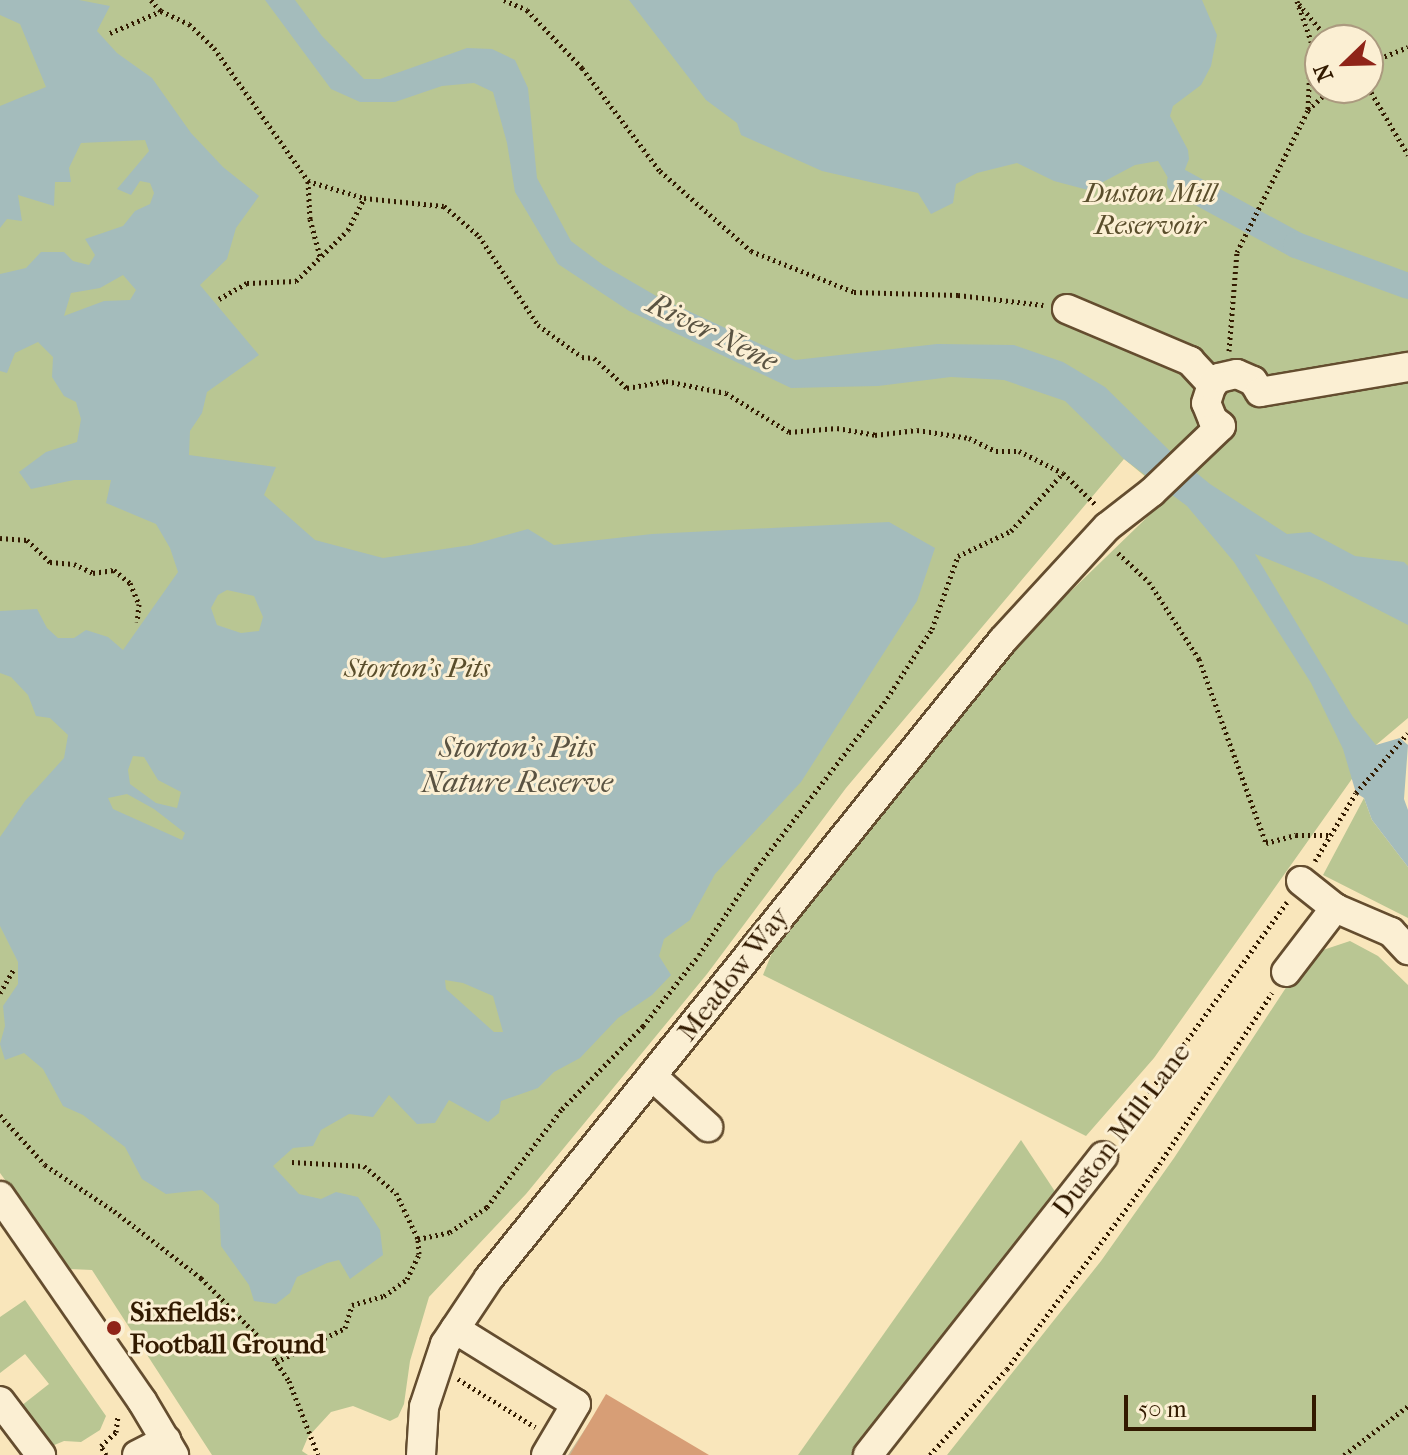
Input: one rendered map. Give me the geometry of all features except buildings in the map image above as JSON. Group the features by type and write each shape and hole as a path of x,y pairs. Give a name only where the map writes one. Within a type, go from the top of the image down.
{"street":[{"path":"1067,309 1190,361 1220,380 1245,376 1260,392 1408,367"},
{"name":"Meadow Way","path":"421,1455 424,1407 445,1344 505,1256 1002,641 1107,527 1152,492 1221,426 1213,420 1206,403 1220,380"},
{"path":"1301,881 1335,908 1402,939"},
{"path":"1286,972 1335,908"},
{"path":"652,1076 708,1127"},
{"name":"Duston Mill Lane","path":"868,1455 1103,1156"},
{"path":"0,1196 170,1447 137,1455"},
{"path":"455,1329 576,1404 551,1448"},
{"path":"0,1401 41,1455"}],"path":[{"path":"151,0 161,11 189,24 214,48 308,181 310,219 320,258"},
{"path":"504,0 527,10 582,68 660,171 751,251 854,292 958,295 1067,309"},
{"path":"1296,1 1315,24"},
{"path":"1296,1 1311,41 1308,110"},
{"path":"110,33 161,11"},
{"path":"1384,57 1408,47"},
{"path":"1220,380 1237,252 1308,110 1315,104"},
{"path":"1378,104 1408,155"},
{"path":"308,181 364,198 444,206 479,236 538,325 582,357 594,358 627,388 666,381 726,393 789,432 837,428 875,435 917,430 969,438 996,451 1019,451 1063,473 1092,498 1115,550 1149,582 1199,659 1266,843 1296,835 1332,835"},
{"path":"219,299 247,283 296,281 348,230 364,198"},
{"path":"418,1239 450,1232 487,1207 562,1109 643,1026 699,955 756,869 884,703 932,629 958,556 1011,531 1063,473"},
{"path":"0,538 27,540 50,562 74,564 93,573 114,570 130,583 139,604 137,622"},
{"name":"Duston Mill Lane","path":"1103,1156 1301,881 1356,793 1400,738 1408,733"},
{"path":"0,993 14,969"},
{"path":"930,1455 1007,1369 1156,1169 1286,972"},
{"path":"0,1115 45,1165 114,1211 201,1278 260,1338 289,1381 318,1455"},
{"path":"276,1362 345,1328 352,1305 384,1296 407,1279 419,1254 418,1239 396,1193 364,1166 292,1162"},
{"path":"454,1377 551,1448"},
{"path":"1344,1455 1408,1406"},
{"path":"101,1446 106,1455"}],"green space":[{"name":"Storton's Pits","path":"0,0 1408,0 1408,718 1376,745 1154,1058 1086,1136 763,975 780,933 959,709 1040,621 1169,496 1124,459 846,788 707,974 526,1194 429,1297 410,1361 404,1404 398,1417 390,1421 353,1406 331,1412 308,1437 302,1451 308,1455 212,1455 92,1270 70,1269 0,1173"},
{"path":"1364,798 1372,820 1408,867 1408,918 1323,875"},
{"path":"1350,941 1378,956 1408,985 1408,1455 947,1455 1101,1261 1174,1158 1289,983 1320,951"},
{"path":"1021,1140 1056,1193 1036,1228 855,1455 798,1455"},
{"path":"25,1300 106,1416 100,1430 81,1442 64,1441 52,1446 21,1406 49,1384 25,1354 0,1373 0,1317"}],"water":[{"name":"Storton's Pits Nature Reserve","path":"0,0 79,0 110,6 97,31 117,53 152,78 191,133 223,167 259,196 236,228 227,259 200,285 259,355 207,392 202,413 190,431 189,455 276,467 264,495 315,540 383,558 471,545 528,529 554,545 652,534 889,522 935,548 917,601 801,782 715,874 690,920 664,939 659,956 671,975 652,995 618,1018 580,1058 554,1072 538,1088 501,1101 499,1113 488,1122 449,1100 435,1123 417,1124 389,1095 373,1117 349,1114 321,1130 313,1146 293,1148 273,1166 299,1194 321,1199 336,1192 358,1197 380,1230 383,1255 350,1279 339,1260 327,1263 297,1277 290,1293 276,1304 254,1301 249,1285 221,1246 219,1205 202,1190 166,1194 142,1179 125,1147 83,1115 63,1106 43,1069 24,1053 5,1060 0,1044 5,1026 3,1006 18,984 18,962 0,926 0,837 25,801 64,758 68,735 50,718 36,716 28,695 11,677 0,673 0,611 37,609 47,628 58,638 74,638 86,630 108,637 123,650 178,572 170,548 156,524 106,503 111,480 74,480 31,489 19,472 46,452 77,442 81,419 76,402 64,396 52,377 53,357 38,342 15,353 7,373 0,371 0,274 26,268 41,252 64,252 73,261 89,265 95,255 85,239 123,226 135,211 150,204 154,193 150,183 140,181 131,195 117,189 149,151 145,140 81,143 69,168 71,182 55,182 54,206 18,195 22,221 7,219 0,228 0,106 46,87 20,24 0,15","holes":["123,275 136,290 130,300 104,301 64,316 71,293 100,288","227,590 254,596 263,617 259,631 241,633 217,625 211,608 218,595","133,756 144,757 158,780 181,792 177,808 156,803 130,784 128,770","127,794 154,809 185,833 182,840 113,809 108,798","445,980 463,983 493,996 503,1032 494,1032 446,989"]},
{"name":"River Nene","path":"265,0 295,0 322,36 364,79 380,79 467,48 492,49 515,60 528,88 537,178 571,241 603,265 658,297 795,360 937,344 1014,345 1063,362 1105,387 1172,453 1210,484 1287,534 1310,532 1355,556 1404,562 1408,566 1408,625 1322,581 1255,554 1353,717 1376,745 1400,738 1408,745 1404,799 1408,810 1408,867 1372,820 1364,798 1356,793 1343,749 1311,683 1234,562 1187,506 1124,459 1065,401 1004,380 951,377 878,386 791,388 629,311 558,264 515,192 507,143 493,92 474,83 442,86 395,102 360,102 331,89"},
{"name":"Duston Mill Reservoir","path":"629,0 1202,0 1217,35 1211,66 1201,85 1173,106 1170,116 1188,150 1189,159 1180,182 1171,183 1158,161 1135,165 1088,190 1054,181 1017,163 977,173 956,184 953,203 931,214 918,193 822,171 741,135 737,123 706,100"}],"waterway":[{"path":"1180,182 1296,245 1408,286"}],"place":[{"name":"Sixfields: Football Ground","path":"114,1328"}]}
